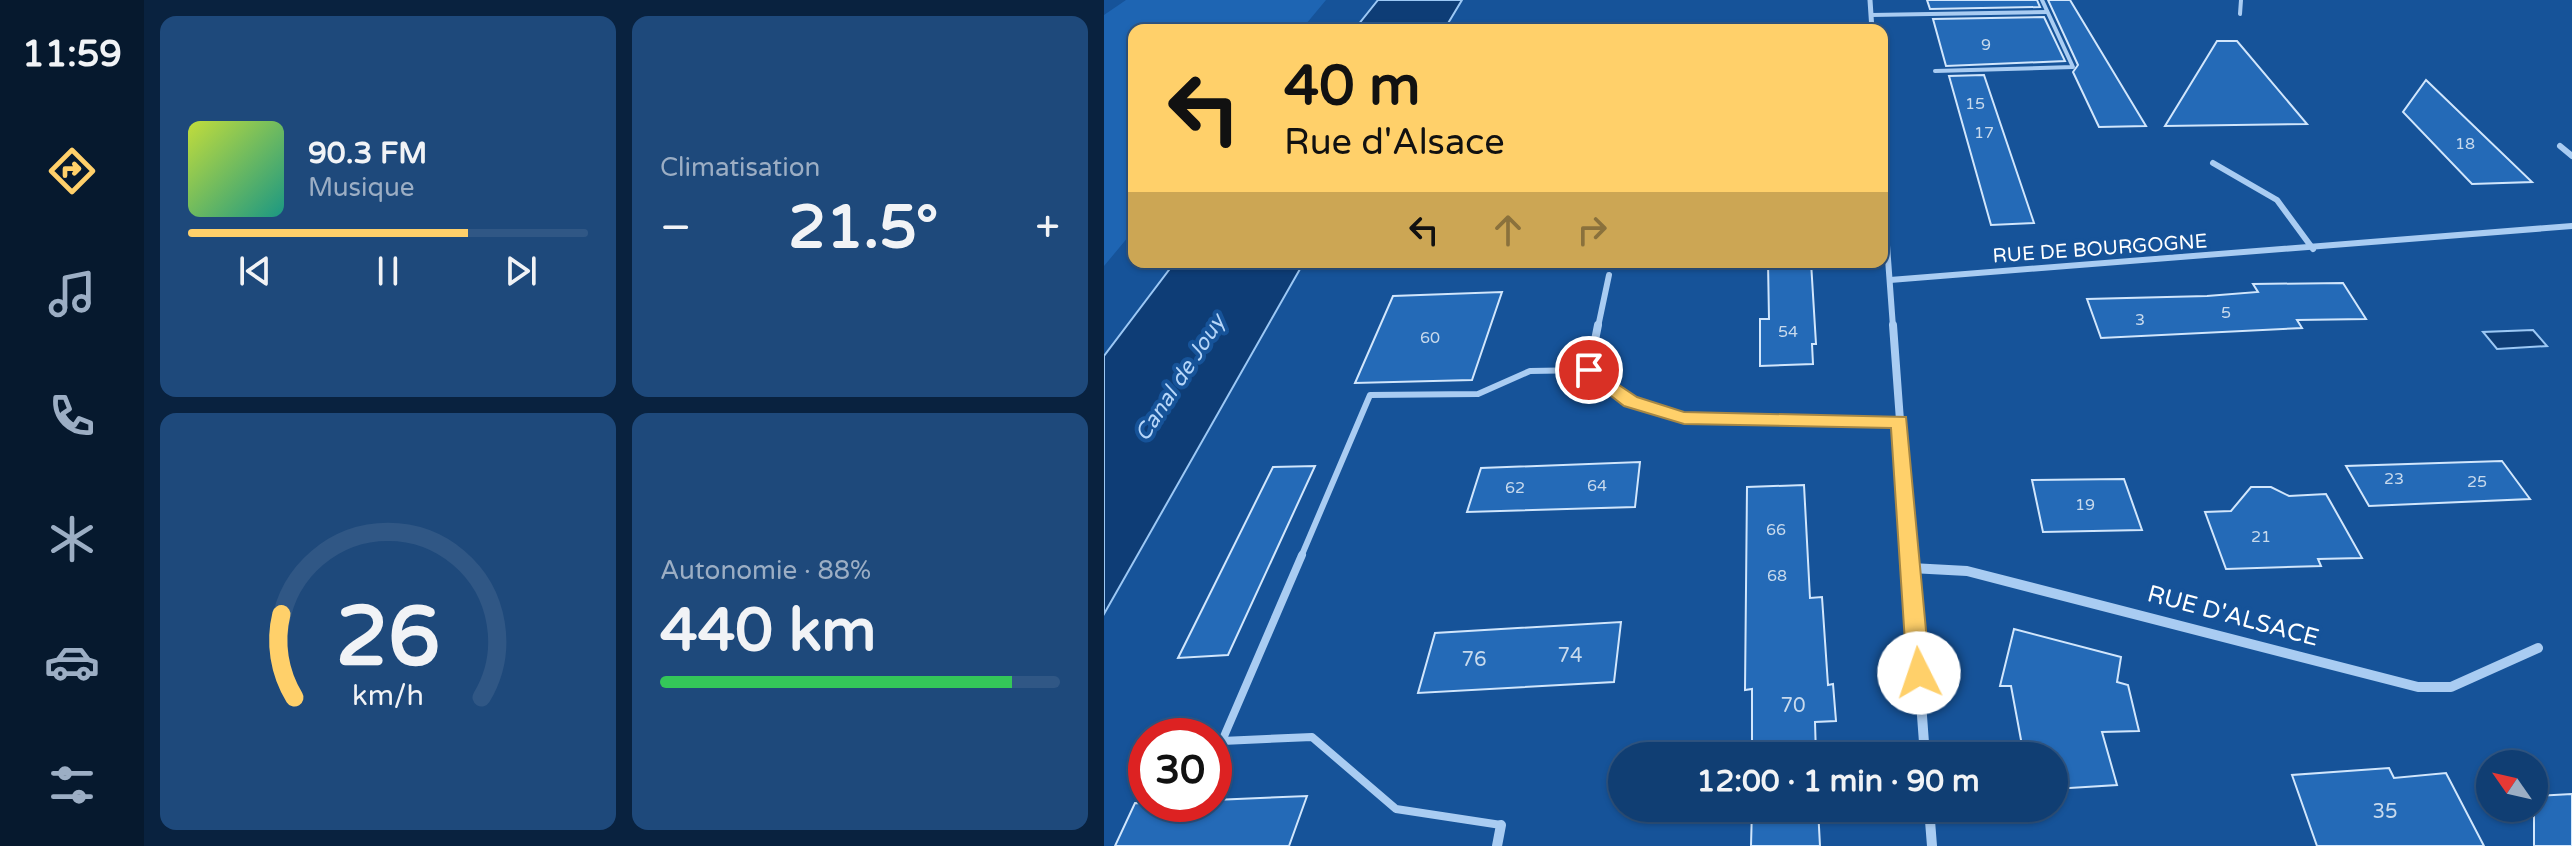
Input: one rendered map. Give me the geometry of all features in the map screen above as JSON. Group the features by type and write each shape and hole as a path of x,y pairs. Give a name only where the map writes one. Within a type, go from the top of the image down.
{"street":[{"path":"1870,0 1872,24"},
{"path":"2560,146 2572,156"},
{"path":"2213,163 2277,200 2313,249"},
{"name":"RUE DE BOURGOGNE","path":"1890,280 2313,249 2572,226"},
{"path":"1888,254 1924,742"},
{"path":"1609,275 1589,370 1631,401 1684,418 1900,421"},
{"name":"RUE D'ALSACE","path":"1911,568 1943,567 1992,577 2418,687 2451,687 2538,648"},
{"path":"1930,822 1932,846"},
{"path":"1497,846 1501,825"}],"lane":[{"path":"1935,71 2073,67 2042,0"},
{"path":"2240,14 2241,0"},
{"path":"1871,15 2047,12"},
{"path":"1501,825 1396,809 1312,737 1222,741 1370,395 1478,394 1530,371 1589,370"}],"shaded area":[{"path":"1126,0 1326,0 1306,24 1128,24 1128,237 1104,266 1104,15"}],"water":[{"path":"1378,0 1462,0 1448,24 1359,24"},
{"name":"Canal de Jouy","path":"1170,268 1301,268 1104,614 1104,356"},
{"path":"2533,330 2547,346 2497,349 2483,332"}],"building":[{"path":"1927,0 2037,0 2040,7 1930,9"},
{"path":"2048,0 2070,0 2146,126 2099,127 2073,72 2078,65"},
{"path":"2044,17 2065,61 1946,66 1933,19"},
{"path":"2217,41 2237,41 2307,124 2165,126"},
{"path":"1984,75 2034,223 1991,225 1949,76"},
{"path":"2426,80 2532,182 2472,184 2403,112"},
{"path":"1768,268 1811,268 1816,344 1812,344 1813,364 1760,366 1760,319 1769,319"},
{"path":"2343,283 2366,319 2297,320 2302,328 2101,338 2087,299 2258,292 2253,284"},
{"path":"1502,292 1472,380 1355,383 1393,296"},
{"path":"2502,461 2530,499 2369,506 2346,466"},
{"path":"1640,462 1635,507 1467,512 1481,468"},
{"path":"1315,466 1228,655 1178,658 1273,467"},
{"path":"2124,479 2142,530 2043,532 2032,480"},
{"path":"1804,485 1810,598 1822,597 1828,685 1833,684 1836,721 1815,722 1816,742 1752,742 1752,689 1745,690 1747,487"},
{"path":"2251,487 2271,487 2289,496 2326,494 2362,558 2318,559 2321,566 2226,569 2205,512 2231,511"},
{"path":"1621,622 1614,682 1418,693 1435,633"},
{"path":"2014,629 2121,657 2117,682 2128,685 2139,731 2102,732 2117,785 2068,788 2068,742 2021,742 2011,686 2000,686"},
{"path":"2389,768 2394,778 2446,773 2484,846 2317,846 2292,775"},
{"path":"2572,794 2572,846 2534,846 2534,822 2548,822 2548,795"},
{"path":"1307,796 1289,846 1115,846 1128,818 1128,822 1232,822 1232,799"},
{"path":"1752,822 1819,822 1820,846 1751,846"}],"route":[{"path":"1589,370 1631,401 1684,418 1864,423 1900,421 1919,673"}]}
